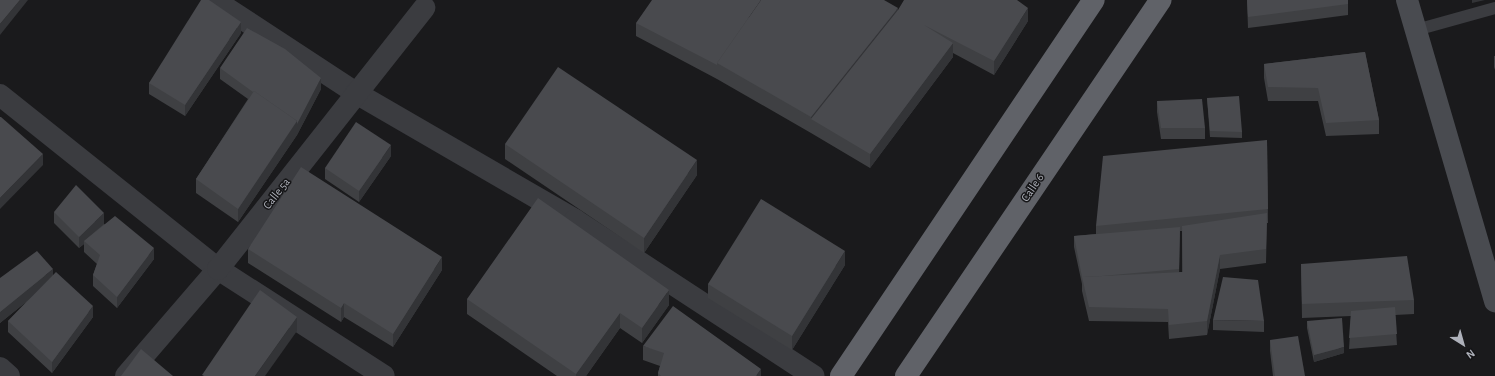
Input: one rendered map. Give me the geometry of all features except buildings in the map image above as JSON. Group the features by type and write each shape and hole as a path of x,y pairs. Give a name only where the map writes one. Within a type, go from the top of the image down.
{"highway":[{"path":"842,376 1094,0"},
{"name":"Calle 6","path":"906,376 1161,0"}],"main road":[{"path":"1407,0 1495,301"}],"street":[{"path":"214,0 356,93 575,220 813,376"},
{"name":"Calle 5a","path":"126,376 218,269 424,8"},
{"path":"0,95 218,269 384,376"},
{"path":"0,368 9,376"}],"lane":[{"path":"1416,30 1495,8"}]}
